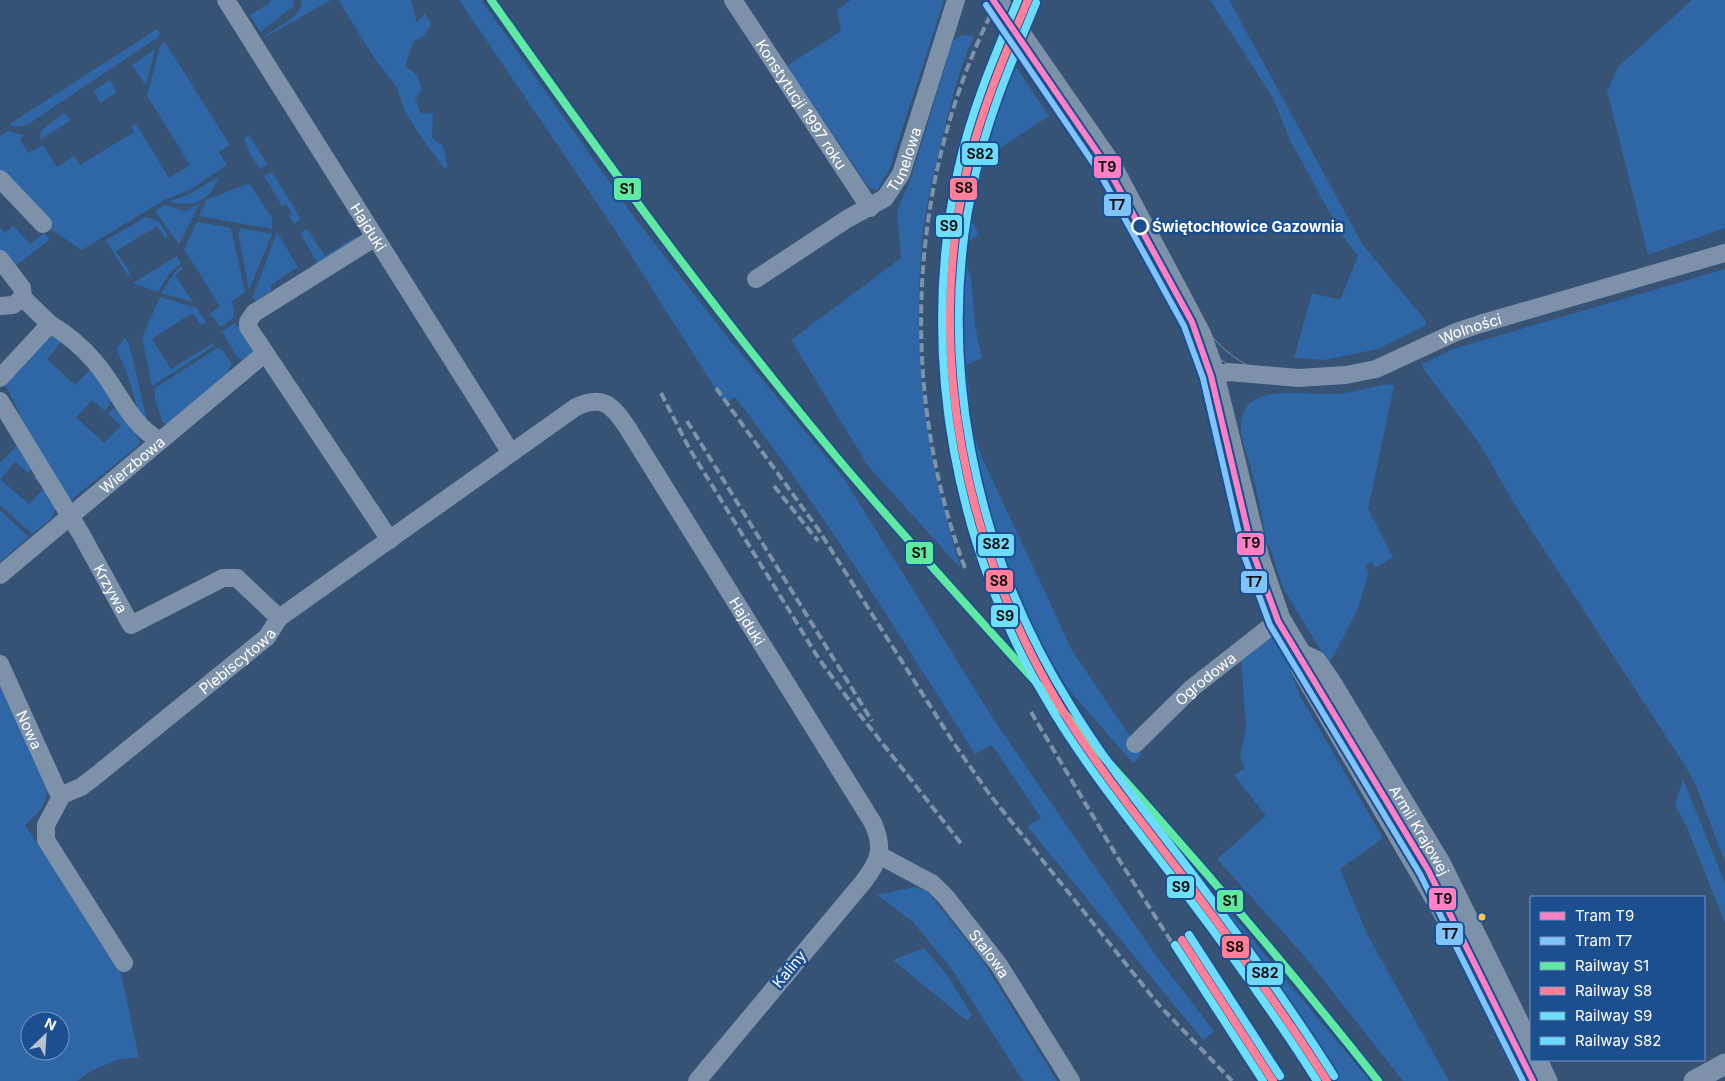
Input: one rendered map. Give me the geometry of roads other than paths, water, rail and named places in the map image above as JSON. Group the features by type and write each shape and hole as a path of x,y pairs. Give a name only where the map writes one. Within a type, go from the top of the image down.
{"street":[{"name":"Hajduki","path":"226,0 374,238 511,452"},
{"name":"Konstytucji 1997 roku","path":"733,0 870,208"},
{"name":"Tunelowa","path":"756,280 847,219 885,198 901,174 956,0"},
{"name":"Armii Krajowej","path":"997,0 1110,163 1190,311 1207,350 1259,558 1280,619 1399,815 1440,863 1443,891 1463,946 1529,1081"},
{"path":"0,179 43,224"},
{"path":"374,238 250,317 248,327 264,354 390,540"},
{"name":"Wolności","path":"1214,375 1229,372 1298,378 1324,378 1376,369 1456,332 1480,324 1725,253"},
{"path":"0,259 22,288 23,298 96,363 138,423 147,434 159,440"},
{"path":"0,306 13,305 23,298"},
{"path":"0,378 50,324"},
{"name":"Wierzbowa","path":"0,575 264,354"},
{"name":"Krzywa","path":"0,400 81,534 132,625 230,576 237,578 280,618"},
{"name":"Hajduki","path":"597,401 604,402 611,407 627,427 872,823 878,836 879,855"},
{"name":"Plebiscytowa","path":"62,795 81,787 93,778 267,637 280,618 511,452 576,408 597,401"},
{"name":"Ogrodowa","path":"1135,744 1192,688 1280,619"},
{"name":"Nowa","path":"0,664 57,790 62,795"},
{"path":"62,795 46,825 46,840 124,963"},
{"name":"Armii Krajowej","path":"1399,815 1422,874 1443,891 1530,1046"},
{"name":"Kaliny","path":"697,1081 864,881 879,855"},
{"name":"Stalowa","path":"879,855 933,884 946,896 999,965 1070,1081"},
{"path":"1422,874 1440,863"},
{"path":"1537,1061 1547,1081"},
{"path":"1694,1081 1725,1064"}],"tram line":[{"name":"T9","path":"993,0 1106,165 1192,322 1211,376 1253,553 1278,621 1428,870 1533,1081"},
{"name":"T7","path":"986,5 1098,170 1184,326 1203,378 1244,555 1270,625 1420,874 1523,1081"},
{"path":"1192,322 1203,342 1216,357 1243,373 1260,377 1307,380 1340,378 1375,368 1470,325 1725,251"},
{"path":"1196,315 1209,334 1235,358 1266,373"}],"railway":[{"path":"965,568 943,498 929,426 922,353 922,280 930,207 945,136 968,67 998,0"},
{"path":"716,388 818,529 953,742 990,795 1159,1005 1232,1081"},
{"path":"661,393 689,448 819,659 857,711 963,846"},
{"path":"687,421 872,721"},
{"path":"774,486 818,541"},
{"path":"1031,712 1116,855 1260,1081"}],"rail line":[{"name":"S1","path":"491,0 660,233 793,404 914,546 1203,870 1292,974 1378,1081"},
{"name":"S9","path":"1018,0 984,84 963,148 947,240 942,311 945,381 954,451 970,519 992,586 1020,651 1054,713 1100,781 1200,912 1285,1032 1317,1081"},
{"name":"S8","path":"1028,0 979,126 967,170 955,239 950,309 953,379 962,448 978,516 1000,583 1028,647 1061,708 1107,776 1260,981 1327,1081"},
{"name":"S82","path":"1036,3 1002,86 981,150 964,240 959,310 961,379 971,448 987,516 1009,582 1037,645 1085,729 1268,977 1334,1076"},
{"name":"S82","path":"1189,935 1280,1076"},
{"name":"S8","path":"1182,940 1273,1081"},
{"name":"S9","path":"1175,945 1263,1081"}],"place":[{"name":"Świętochłowice Gazownia","path":"1140,226"}]}
